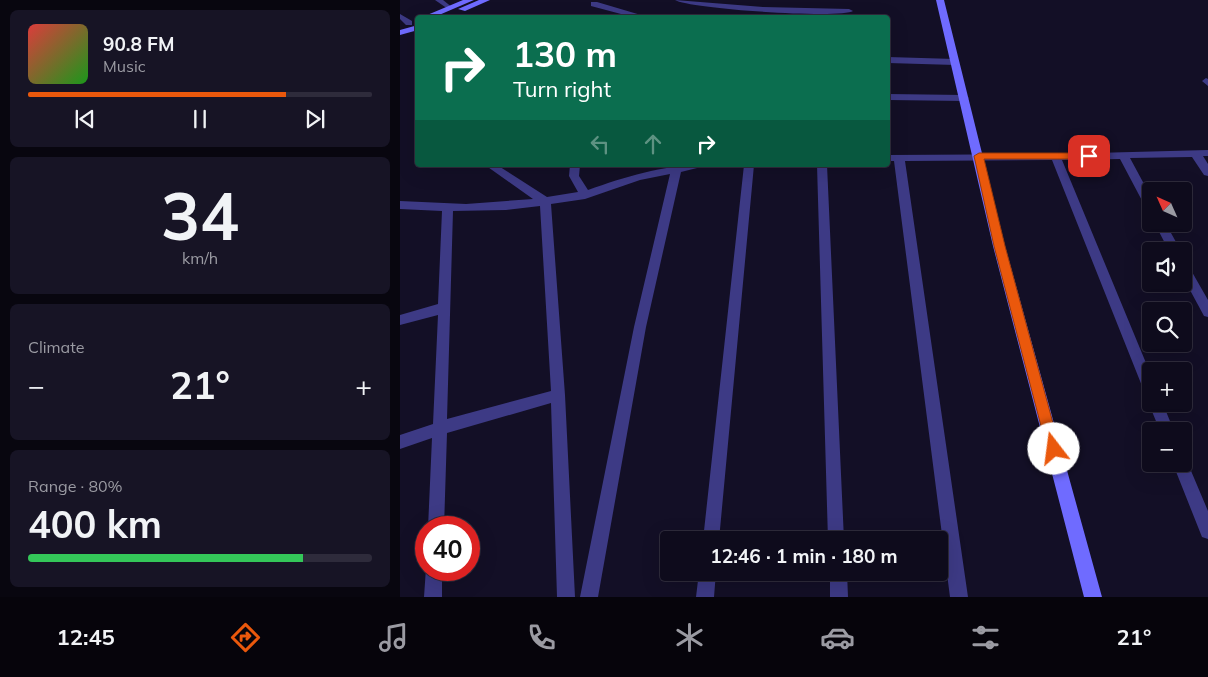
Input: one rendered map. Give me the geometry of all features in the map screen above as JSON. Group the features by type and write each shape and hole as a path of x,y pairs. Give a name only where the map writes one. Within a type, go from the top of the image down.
{"street":[{"path":"432,15 470,0"},
{"path":"448,15 486,0"},
{"path":"679,0 812,14 848,11"},
{"path":"940,0 979,156 999,246 1093,597"},
{"path":"594,4 639,15"},
{"path":"400,26 415,21"},
{"path":"400,33 415,27"},
{"path":"890,60 955,62"},
{"path":"890,96 964,98"},
{"path":"1195,153 1208,172"},
{"path":"959,597 893,158 1056,157 1208,153"},
{"path":"1123,154 1142,190"},
{"path":"1056,157 1142,369"},
{"path":"493,167 545,201"},
{"path":"575,167 574,176 584,195"},
{"path":"400,205 506,206 545,201 584,195 638,176 686,167"},
{"path":"712,531 749,167"},
{"path":"822,167 836,531"},
{"path":"589,597 640,327 676,169"},
{"path":"545,201 558,395 566,597"},
{"path":"437,516 448,206"},
{"path":"1192,283 1208,312"},
{"path":"400,320 444,308"},
{"path":"400,442 441,428 558,395"},
{"path":"1184,472 1208,531"},
{"path":"432,597 433,581"},
{"path":"705,597 707,581"},
{"path":"838,581 839,597"}],"lane":[{"path":"438,0 450,8"},
{"path":"400,16 409,23"}],"route":[{"path":"1054,449 999,246 979,156 1089,156"}]}
